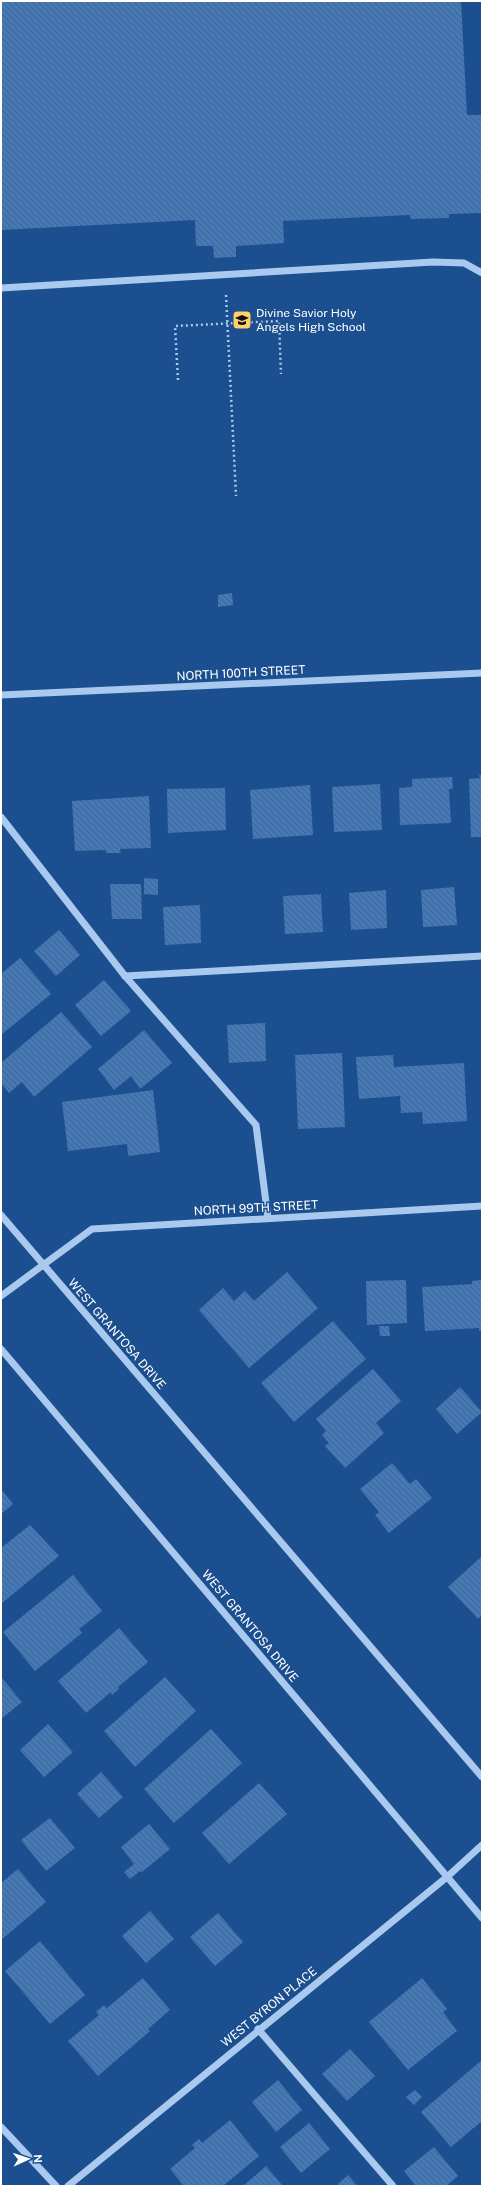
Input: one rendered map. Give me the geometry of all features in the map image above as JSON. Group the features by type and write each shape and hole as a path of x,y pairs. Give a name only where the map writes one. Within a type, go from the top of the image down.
{"street":[{"path":"1,288 433,262 464,263 482,273"},
{"name":"NORTH 100TH STREET","path":"1,695 482,673"},
{"path":"1,817 125,976 256,1125 268,1218"},
{"path":"125,976 482,956"},
{"name":"NORTH 99TH STREET","path":"1,1296 92,1228 482,1206"},
{"name":"WEST GRANTOSA DRIVE","path":"1,1215 482,1778"},
{"name":"WEST GRANTOSA DRIVE","path":"1,1349 482,1918"},
{"name":"WEST BYRON PLACE","path":"68,2186 258,2029 447,1877 482,1845"},
{"path":"258,2029 393,2186"},
{"path":"1,2127 56,2186"}],"path":[{"path":"226,294 236,496"},
{"path":"178,380 175,326 279,321 281,374"}],"building":[{"path":"1,1 461,1 467,115 482,115 482,213 449,214 449,218 411,219 410,215 283,221 284,243 236,246 236,257 214,258 213,246 196,246 195,220 1,230"},
{"path":"232,593 233,605 218,607 218,595"},
{"path":"479,775 482,775 482,837 471,837 469,779 480,778"},
{"path":"452,777 453,789 449,789 451,823 400,825 399,788 412,787 412,779"},
{"path":"380,784 382,830 334,832 332,787"},
{"path":"310,785 313,835 253,839 250,790"},
{"path":"225,788 226,830 168,833 167,789"},
{"path":"149,796 151,848 120,849 121,853 106,853 106,850 75,851 72,801"},
{"path":"144,878 158,879 158,895 144,894"},
{"path":"110,884 141,884 142,919 112,919"},
{"path":"454,887 457,925 423,927 421,890"},
{"path":"386,890 387,928 351,930 349,893"},
{"path":"321,894 323,932 285,934 283,896"},
{"path":"200,905 201,943 165,945 163,907"},
{"path":"59,930 80,955 56,976 34,951"},
{"path":"20,958 51,994 1,1035 1,974"},
{"path":"104,980 131,1011 101,1036 75,1005"},
{"path":"61,1012 92,1047 34,1097 22,1082 9,1093 1,1083 1,1063"},
{"path":"265,1023 266,1061 229,1063 227,1025"},
{"path":"144,1030 172,1063 140,1089 131,1076 114,1090 98,1069"},
{"path":"342,1053 345,1127 298,1129 295,1055"},
{"path":"393,1055 394,1067 464,1063 467,1121 423,1124 422,1112 401,1113 400,1096 359,1099 356,1057"},
{"path":"153,1090 160,1152 128,1156 127,1144 68,1151 62,1102"},
{"path":"287,1272 318,1308 249,1368 199,1310 223,1288 234,1301 245,1291 254,1301"},
{"path":"406,1280 407,1323 367,1325 366,1281"},
{"path":"482,1280 482,1330 479,1331 479,1328 425,1331 422,1287 472,1284 472,1281"},
{"path":"333,1321 366,1359 294,1422 261,1383"},
{"path":"379,1326 389,1326 390,1336 380,1336"},
{"path":"373,1369 401,1401 376,1423 384,1433 345,1468 325,1446 329,1443 322,1435 326,1431 316,1419"},
{"path":"460,1387 482,1412 457,1434 436,1409"},
{"path":"392,1463 410,1484 416,1479 432,1498 389,1533 375,1515 379,1512 360,1489"},
{"path":"1,1489 13,1504 1,1514"},
{"path":"30,1525 59,1556 1,1604 1,1548"},
{"path":"482,1556 482,1615 478,1619 448,1587"},
{"path":"73,1575 102,1611 79,1629 82,1633 35,1671 3,1632"},
{"path":"119,1628 148,1662 118,1687 119,1689 112,1695 111,1692 86,1713 58,1681"},
{"path":"1,1677 22,1702 1,1719"},
{"path":"165,1677 196,1711 135,1767 104,1731"},
{"path":"48,1724 73,1752 44,1777 20,1750"},
{"path":"211,1729 242,1763 174,1823 144,1789"},
{"path":"101,1772 123,1797 99,1818 77,1794"},
{"path":"259,1783 287,1814 229,1864 202,1833"},
{"path":"50,1818 75,1848 46,1871 21,1840"},
{"path":"149,1824 170,1849 142,1872 140,1871 130,1879 124,1872 134,1864 121,1847"},
{"path":"18,1869 46,1902 1,1940 1,1883"},
{"path":"150,1911 174,1939 146,1963 122,1936"},
{"path":"218,1913 243,1942 215,1966 190,1937"},
{"path":"40,1941 85,1995 50,2024 5,1971"},
{"path":"143,1978 170,2010 148,2029 150,2031 98,2076 68,2041 99,2015 96,2012 104,2005 107,2008"},
{"path":"422,1978 447,2009 443,2012 457,2031 408,2070 369,2022"},
{"path":"350,2049 375,2076 347,2101 322,2074"},
{"path":"482,2060 482,2121 451,2147 421,2112"},
{"path":"278,2080 302,2110 276,2132 252,2102"},
{"path":"415,2090 422,2097 414,2105 406,2097"},
{"path":"230,2120 259,2156 223,2186 184,2186 170,2169 195,2148 192,2145 199,2139 202,2143"},
{"path":"309,2123 330,2149 301,2173 280,2147"},
{"path":"434,2147 458,2176 446,2186 416,2186 404,2171"},
{"path":"266,2166 283,2186 243,2186"},
{"path":"348,2175 357,2186 339,2186 338,2184"}],"place":[{"name":"Divine Savior Holy Angels High School","path":"242,320"}]}
